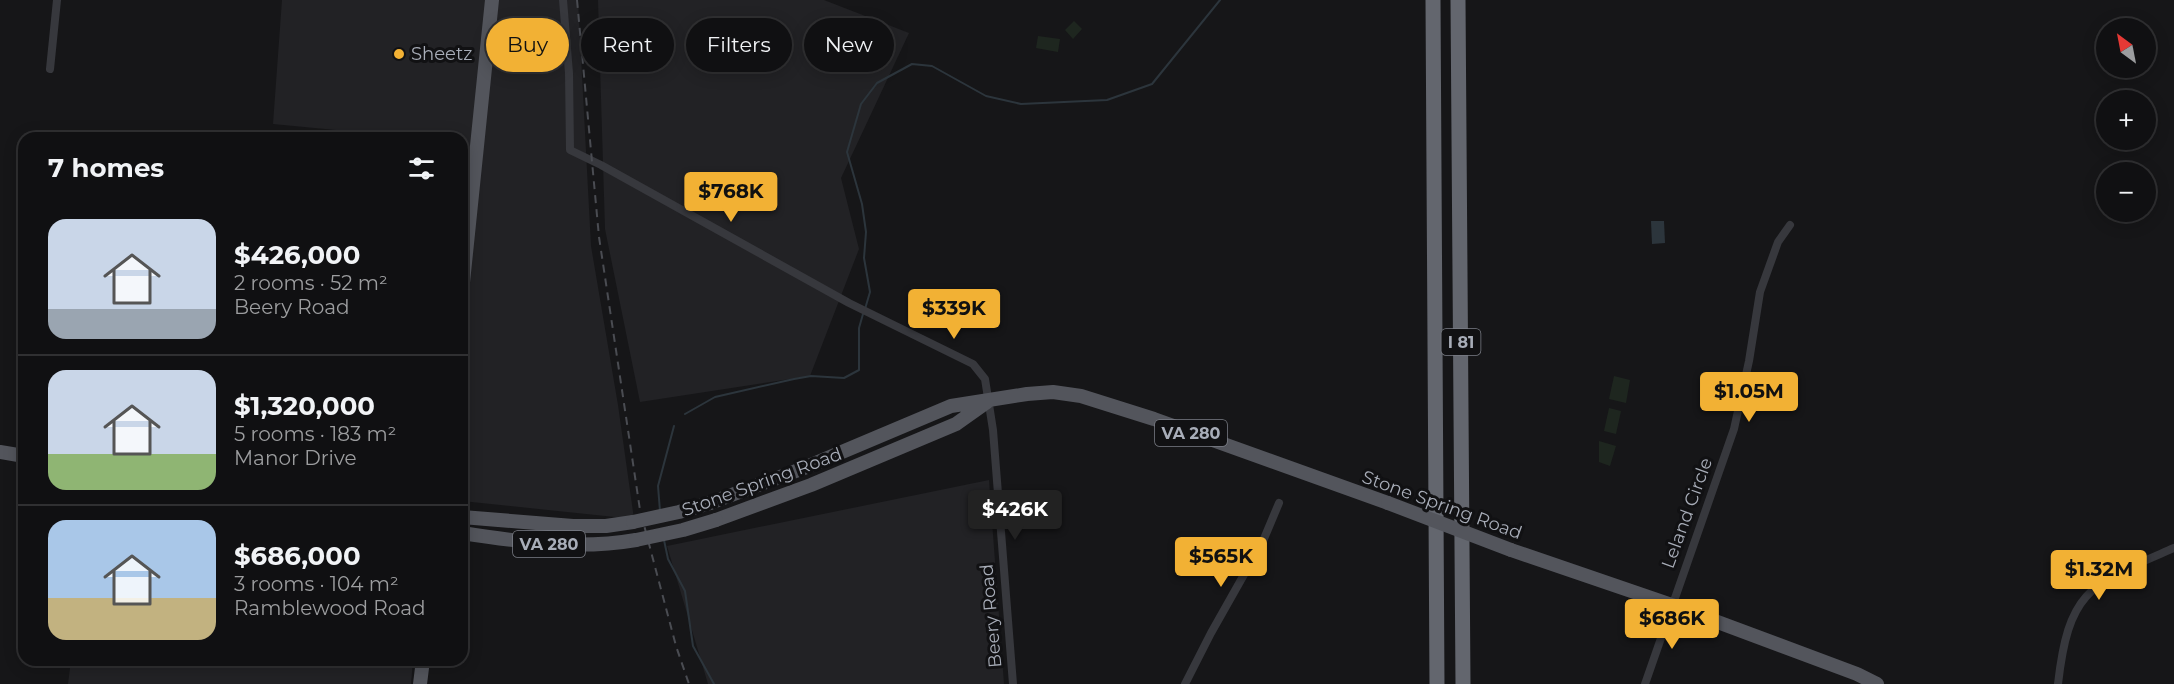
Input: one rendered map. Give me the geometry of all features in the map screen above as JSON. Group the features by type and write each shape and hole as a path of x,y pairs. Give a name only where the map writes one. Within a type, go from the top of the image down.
{"highway":[{"name":"I 81","path":"1433,0 1437,684"},
{"name":"I 81","path":"1458,0 1463,684"}],"main road":[{"path":"468,234 492,0"},
{"name":"Stone Spring Road","path":"468,517 573,526 606,526 633,522 679,512 804,468 951,406 1053,392 1081,396 1154,419 1511,550 1672,605 1857,674 1877,684"},
{"name":"Stone Spring Road","path":"468,534 525,542 607,545 683,530 811,485 956,424 989,401"},
{"path":"0,452 18,455"},
{"path":"420,684 422,666"}],"street":[{"path":"50,69 57,0"},
{"path":"563,0 569,73 570,150 874,317 973,364 985,380 989,401"},
{"name":"Leland Circle","path":"1645,684 1734,429 1749,361 1760,292 1778,242 1790,225"},
{"name":"Beery Road","path":"989,401 1013,684"},
{"path":"1185,684 1263,541 1279,503"},
{"path":"2058,684 2067,631 2071,619 2087,594 2108,577 2174,548"}],"shaded area":[{"path":"282,0 578,0 591,246 618,405 634,519 468,502 468,132 346,131 273,124"},
{"path":"598,0 824,0 870,18 804,18 804,72 891,72 841,178 859,249 810,376 640,402 605,229 600,72 674,72 674,18 599,18"},
{"path":"1074,21 1082,29 1073,39 1065,30"},
{"path":"894,27 909,33 894,65"},
{"path":"1038,36 1060,39 1058,52 1036,48"},
{"path":"1651,221 1664,221 1665,243 1652,244"},
{"path":"1614,376 1630,380 1626,403 1609,399"},
{"path":"1609,408 1621,411 1616,434 1604,431"},
{"path":"1599,441 1616,446 1610,466 1599,462"},
{"path":"989,480 1004,684 708,684 667,546"},
{"path":"70,666 412,666 411,684 68,684"}],"waterway":[{"path":"865,309 870,292 864,258 866,232 862,204 847,152 861,104 877,83 912,64 932,66 986,96 1021,104 1107,100 1152,84 1220,0"},
{"path":"685,414 715,397 811,376 844,378 859,370 859,328 863,314"},
{"path":"660,511 658,486 674,426"},
{"path":"664,540 668,559 685,591 693,646 714,684"}],"railway":[{"path":"577,0 599,237 640,510 676,646 689,684"}],"place":[{"name":"Sheetz","path":"399,54"}]}
